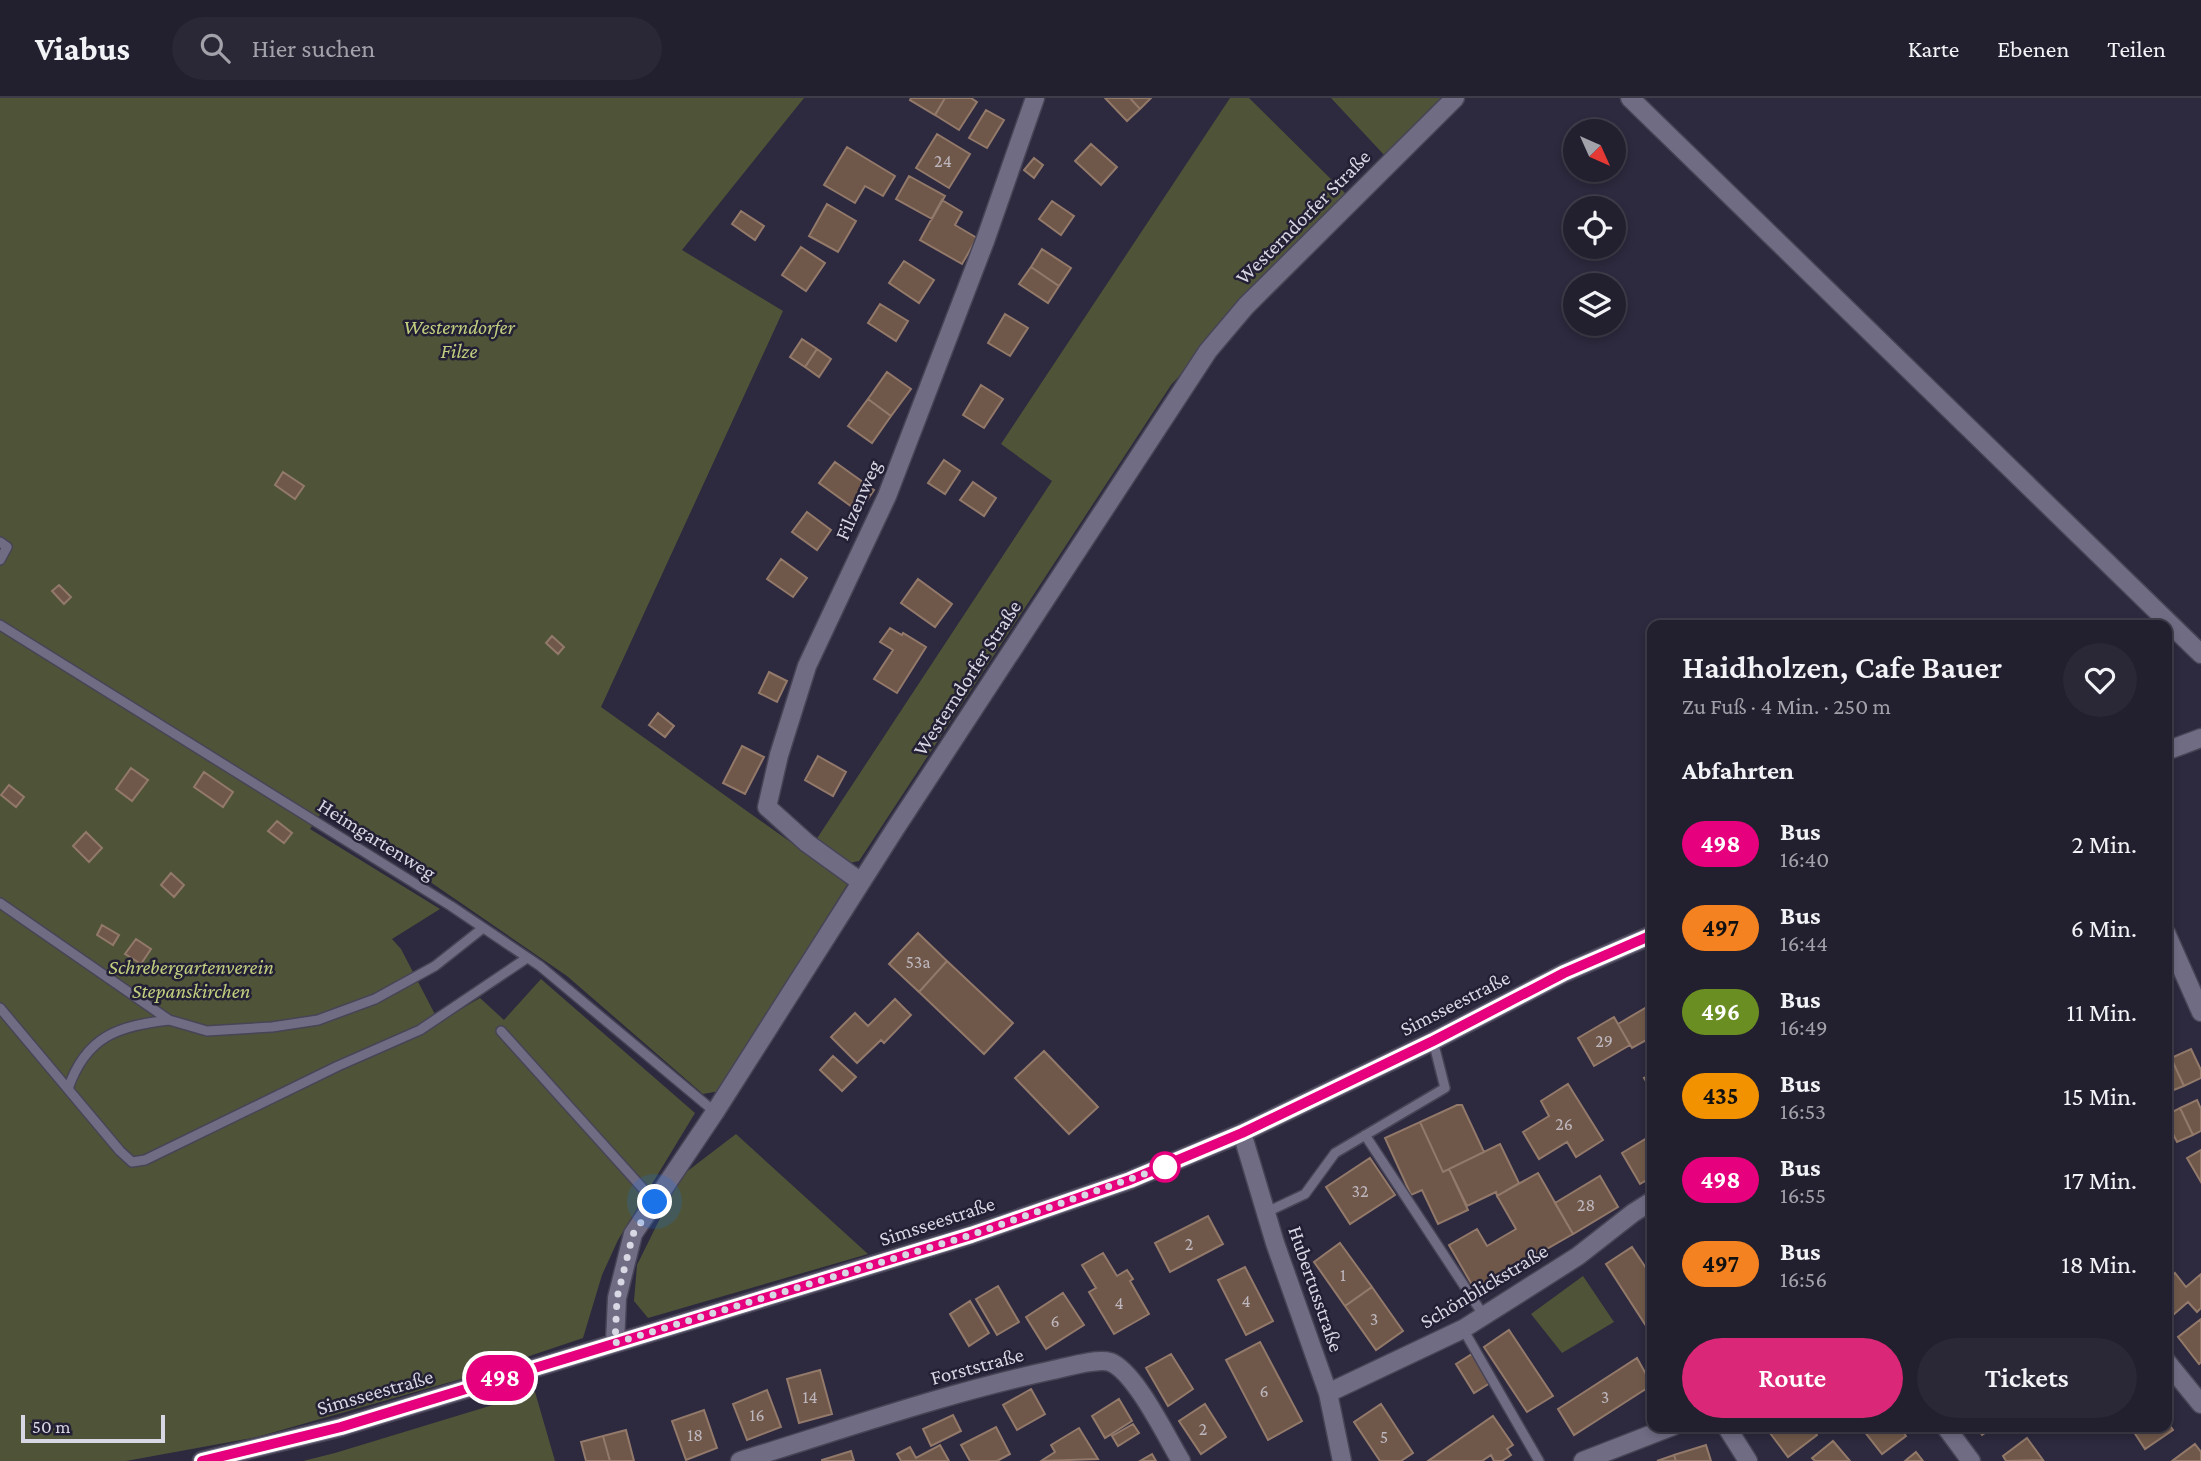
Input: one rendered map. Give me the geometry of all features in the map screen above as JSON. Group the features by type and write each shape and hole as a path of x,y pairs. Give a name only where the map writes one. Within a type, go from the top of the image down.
{"street":[{"name":"Filzenweg","path":"861,882 807,843 767,807 779,755 807,666 887,496 985,241 1035,98"},
{"name":"Westerndorfer Straße","path":"615,1343 617,1298 633,1234 715,1112 861,882 1208,351 1246,306 1455,98"},
{"path":"1630,98 2166,620"},
{"path":"2172,626 2201,654"},
{"path":"2172,749 2201,738"},
{"name":"Simsseestraße","path":"202,1461 341,1427 971,1235 1167,1166 1433,1041 1564,973 1647,937"},
{"path":"2172,947 2201,1012"},
{"name":"Hubertusstraße","path":"1242,1133 1275,1243 1328,1393 1342,1461"},
{"name":"Schönblickstraße","path":"1328,1393 1463,1329 1578,1256 1647,1204"},
{"name":"Forststraße","path":"740,1461 984,1385 1087,1363 1109,1362 1122,1370 1133,1382 1181,1461"},
{"path":"2172,1368 2201,1404"},
{"path":"1583,1461 1658,1432"},
{"path":"1730,1432 1748,1461"},
{"path":"1949,1432 1971,1461"}],"lane":[{"path":"0,542 7,547 0,560"},
{"name":"Heimgartenweg","path":"0,625 451,906 527,958 715,1112"},
{"path":"0,903 169,1020 207,1031 272,1027 318,1020 375,999 435,966 483,928"},
{"path":"0,1007 132,1162 145,1160 338,1066 420,1030 527,958"},
{"path":"68,1089 75,1070 89,1050 108,1035 134,1024 169,1020"},
{"path":"502,1031 655,1202"},
{"path":"1267,1212 1305,1194 1335,1153 1445,1088 1433,1041"},
{"path":"1365,1135 1484,1316"},
{"path":"1463,1329 1539,1461"}],"green space":[{"path":"0,98 804,98 682,250 783,311 601,707 848,883 720,1091 703,1094 567,976 324,809 310,829 440,909 392,939 401,949 439,1022 480,998 504,1020 541,979 695,1113 618,1240 602,1275 583,1338 461,1379 257,1437 126,1461 0,1461"},
{"path":"1230,98 1249,98 1347,195 1171,385 859,861 849,863 814,843 1052,481 1001,444"},
{"path":"1331,98 1442,98 1386,157"},
{"path":"736,1134 868,1254 648,1318 634,1301 637,1265 681,1176"},
{"path":"1583,1276 1614,1322 1562,1353 1531,1314"},
{"path":"535,1392 555,1461 303,1461 335,1453"}],"building":[{"path":"945,98 935,115 910,100"},
{"path":"945,98 971,98 977,102 959,130 935,115"},
{"path":"1105,98 1130,98 1140,109 1127,121"},
{"path":"1130,98 1151,98 1140,109"},
{"path":"986,110 1004,120 987,148 969,138"},
{"path":"937,134 970,154 949,188 916,168"},
{"path":"1091,144 1117,167 1101,185 1075,161"},
{"path":"847,147 895,176 883,196 865,186 855,203 824,185"},
{"path":"1034,158 1043,165 1034,178 1024,170"},
{"path":"909,176 945,196 932,219 896,199"},
{"path":"942,200 962,212 955,225 977,238 962,264 920,240"},
{"path":"1052,201 1074,216 1061,235 1039,219"},
{"path":"827,204 856,221 838,252 809,236"},
{"path":"741,211 764,226 755,240 732,224"},
{"path":"801,247 825,263 806,291 782,275"},
{"path":"1042,249 1071,268 1059,286 1031,267"},
{"path":"904,261 934,280 919,303 889,283"},
{"path":"1031,267 1059,286 1048,303 1019,284"},
{"path":"880,304 908,321 896,341 868,323"},
{"path":"1005,314 1028,328 1010,356 988,343"},
{"path":"802,339 817,349 805,367 790,357"},
{"path":"817,349 831,359 819,377 805,367"},
{"path":"887,372 911,389 891,416 868,399"},
{"path":"981,385 1003,399 984,428 963,415"},
{"path":"868,399 891,416 872,443 848,426"},
{"path":"944,460 960,471 945,494 928,483"},
{"path":"835,462 874,490 859,512 819,483"},
{"path":"283,472 304,486 295,499 275,485"},
{"path":"973,482 996,498 984,516 960,500"},
{"path":"807,512 831,530 817,550 792,532"},
{"path":"781,559 807,578 793,597 767,579"},
{"path":"918,579 952,604 935,627 901,603"},
{"path":"59,585 71,597 64,604 52,591"},
{"path":"890,628 926,647 897,693 874,679 893,650 880,642"},
{"path":"552,636 564,647 558,654 546,643"},
{"path":"769,672 787,681 777,702 759,693"},
{"path":"658,713 674,726 665,737 649,725"},
{"path":"742,746 764,757 745,794 723,783"},
{"path":"818,756 846,772 833,796 805,780"},
{"path":"131,768 148,780 132,801 116,789"},
{"path":"204,772 233,792 223,807 194,787"},
{"path":"9,785 24,797 16,807 1,795"},
{"path":"277,821 292,833 284,843 268,831"},
{"path":"86,832 102,848 89,862 73,846"},
{"path":"171,873 184,885 174,897 161,885"},
{"path":"102,925 119,935 113,945 97,935"},
{"path":"918,933 947,961 919,992 889,964"},
{"path":"136,939 151,949 141,964 125,954"},
{"path":"947,961 1013,1023 984,1054 919,992"},
{"path":"895,999 911,1015 884,1043 881,1040 857,1063 831,1037 855,1013 868,1026"},
{"path":"1647,1007 1647,1040 1632,1048 1618,1024"},
{"path":"1614,1017 1630,1045 1594,1066 1578,1038"},
{"path":"2191,1049 2201,1070 2201,1078 2184,1086 2172,1058"},
{"path":"1044,1051 1098,1107 1069,1134 1015,1078"},
{"path":"833,1056 856,1077 842,1091 820,1070"},
{"path":"2172,1060 2184,1086 2172,1091"},
{"path":"1568,1084 1603,1140 1576,1157 1567,1142 1539,1159 1523,1132 1549,1116 1541,1101"},
{"path":"2197,1100 2201,1109 2201,1131 2193,1135 2180,1108"},
{"path":"1462,1105 1484,1152 1443,1172 1420,1122"},
{"path":"2180,1108 2193,1135 2177,1142 2172,1132 2172,1112"},
{"path":"1420,1122 1443,1172 1449,1169 1468,1210 1438,1224 1422,1190 1411,1195 1385,1138"},
{"path":"1647,1138 1647,1180 1640,1184 1622,1153"},
{"path":"1500,1144 1519,1183 1497,1196 1496,1192 1467,1206 1449,1169"},
{"path":"2201,1150 2201,1182 2187,1158"},
{"path":"1370,1158 1395,1195 1350,1224 1326,1187"},
{"path":"1538,1173 1573,1234 1475,1290 1449,1245 1477,1229 1487,1246 1516,1229 1497,1196"},
{"path":"1600,1176 1618,1207 1573,1234 1555,1203"},
{"path":"1208,1216 1223,1244 1170,1272 1155,1243"},
{"path":"1340,1243 1372,1287 1345,1306 1314,1262"},
{"path":"1632,1247 1647,1270 1647,1327 1606,1264"},
{"path":"1103,1253 1117,1276 1127,1270 1133,1279 1130,1281 1149,1314 1114,1334 1089,1292 1096,1288 1082,1265"},
{"path":"1245,1267 1273,1321 1246,1335 1218,1280"},
{"path":"2175,1273 2186,1287 2201,1274 2201,1308 2197,1312 2188,1302 2172,1316 2172,1275"},
{"path":"998,1286 1019,1322 997,1335 976,1299"},
{"path":"1372,1287 1403,1331 1376,1350 1345,1306"},
{"path":"1063,1293 1084,1325 1046,1349 1026,1317"},
{"path":"970,1301 989,1333 969,1346 950,1314"},
{"path":"2201,1319 2201,1362 2199,1364 2178,1337"},
{"path":"1509,1330 1553,1396 1527,1412 1484,1347"},
{"path":"1260,1342 1302,1421 1268,1440 1226,1360"},
{"path":"1171,1354 1193,1389 1168,1406 1146,1368"},
{"path":"1472,1354 1490,1383 1474,1393 1456,1364"},
{"path":"1637,1358 1647,1376 1647,1388 1574,1435 1558,1409"},
{"path":"820,1370 832,1414 799,1423 787,1379"},
{"path":"1031,1389 1045,1414 1017,1430 1003,1405"},
{"path":"767,1390 781,1427 747,1440 733,1404"},
{"path":"1119,1399 1132,1421 1105,1438 1092,1416"},
{"path":"1205,1404 1226,1437 1201,1454 1179,1421"},
{"path":"1381,1404 1413,1453 1401,1461 1380,1461 1354,1422"},
{"path":"704,1410 717,1448 686,1460 672,1421"},
{"path":"953,1415 961,1431 931,1446 923,1429"},
{"path":"1493,1416 1513,1445 1507,1449 1511,1455 1502,1461 1494,1461 1491,1455 1482,1461 1428,1461"},
{"path":"1133,1424 1139,1433 1118,1446 1112,1436"},
{"path":"996,1427 1010,1454 997,1461 970,1461 961,1445"},
{"path":"1079,1428 1098,1459 1041,1461 1055,1452 1051,1445"},
{"path":"626,1430 634,1461 610,1461 603,1436"},
{"path":"1769,1432 1815,1432 1817,1435 1788,1457"},
{"path":"1865,1432 1903,1432 1906,1436 1882,1454"},
{"path":"2134,1432 2170,1432 2145,1449"},
{"path":"603,1436 610,1461 586,1461 581,1442"},
{"path":"2027,1438 2043,1460 2006,1461 2003,1456"},
{"path":"1833,1441 1850,1461 1815,1461 1812,1458"},
{"path":"2195,1444 2201,1452 2201,1461 2172,1461"},
{"path":"940,1445 949,1461 901,1461 897,1454 910,1447 916,1458"},
{"path":"1706,1445 1711,1461 1676,1461 1674,1455"},
{"path":"851,1451 854,1461 822,1461 822,1460"},
{"path":"1916,1452 1923,1461 1905,1461"},
{"path":"1152,1454 1156,1461 1140,1461"},
{"path":"1674,1455 1676,1461 1657,1461"}],"bus line":[{"name":"498","path":"202,1461 341,1427 971,1235 1130,1180 1242,1133 1433,1041 1564,973 1647,937"}],"route":[{"path":"655,1202 633,1234 617,1298 615,1343 971,1235 1167,1166 1165,1167"}],"park label":[{"name":"Westerndorfer Filze","path":"459,339"},
{"name":"Schrebergartenverein Stepanskirchen","path":"191,979"}]}
